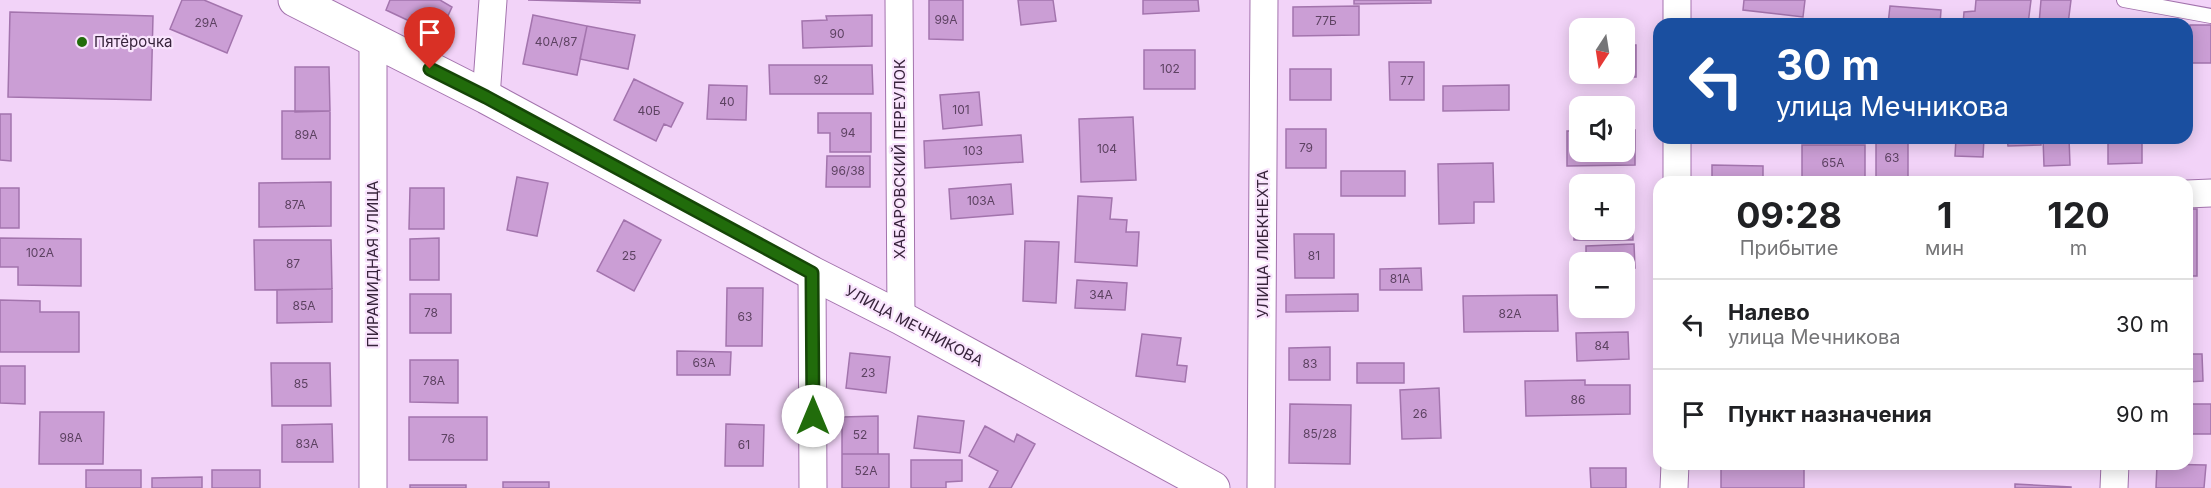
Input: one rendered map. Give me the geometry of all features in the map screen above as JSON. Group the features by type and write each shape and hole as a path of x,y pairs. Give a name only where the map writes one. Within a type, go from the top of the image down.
{"main road":[{"name":"УЛИЦА МЕЧНИКОВА","path":"295,0 486,97 812,273 901,318 1213,488"}],"street":[{"path":"486,97 493,0"},
{"name":"ХАБАРОВСКИЙ ПЕРЕУЛОК","path":"899,0 901,318"},
{"name":"УЛИЦА ЛИБКНЕХТА","path":"1262,488 1264,0"},
{"path":"1677,0 1677,18"},
{"name":"ПИРАМИДНАЯ УЛИЦА","path":"373,40 373,488"},
{"path":"1677,144 1677,176"},
{"path":"2193,194 2211,193"},
{"path":"812,273 813,488"},
{"path":"1674,488 1675,470"},
{"path":"2114,488 2115,470"}],"lane":[{"path":"2124,0 2211,16"}],"building":[{"path":"182,0 204,0 242,16 227,53 170,29"},
{"path":"390,0 440,0 452,7 439,35 386,10"},
{"path":"528,0 640,0 640,3"},
{"path":"929,0 963,0 963,40 929,39"},
{"path":"1018,0 1053,0 1056,21 1021,25"},
{"path":"1143,0 1198,0 1199,11 1143,14"},
{"path":"1354,0 1431,0 1431,3 1354,4"},
{"path":"1744,0 1805,0 1803,17 1743,10"},
{"path":"1976,0 2031,0 2029,18 1964,18 1964,12 1975,11"},
{"path":"2041,0 2071,0 2069,18 2040,18"},
{"path":"1359,6 1359,35 1293,36 1293,7"},
{"path":"1890,6 1941,10 1940,18 1889,18"},
{"path":"10,12 153,16 151,100 8,97"},
{"path":"533,15 587,26 577,75 523,64"},
{"path":"872,15 872,46 803,48 802,21 827,20 826,16"},
{"path":"2193,25 2211,25 2211,63 2193,63"},
{"path":"587,26 635,35 628,69 580,59"},
{"path":"1635,45 1636,45 1635,77"},
{"path":"1144,50 1195,50 1195,89 1144,89"},
{"path":"1389,62 1424,62 1424,100 1390,100"},
{"path":"769,65 872,65 873,94 770,94"},
{"path":"295,67 329,67 330,111 295,112"},
{"path":"1290,69 1331,69 1331,100 1290,100"},
{"path":"634,79 683,103 671,127 664,124 656,141 614,120"},
{"path":"709,85 747,86 746,120 707,119"},
{"path":"1509,85 1509,110 1443,111 1443,86"},
{"path":"979,92 982,125 943,129 940,95"},
{"path":"282,111 330,111 330,159 282,159"},
{"path":"818,113 871,113 871,152 830,152 830,133 818,133"},
{"path":"0,114 11,114 11,161 0,160"},
{"path":"1133,117 1136,180 1081,182 1079,119"},
{"path":"1286,129 1326,129 1326,168 1286,168"},
{"path":"1567,131 1569,131 1569,162 1635,162 1635,165 1567,166"},
{"path":"1021,135 1023,162 925,168 924,141"},
{"path":"1876,144 1908,144 1908,176 1876,176"},
{"path":"1956,144 1984,144 1983,157 1955,156"},
{"path":"2008,144 2041,144 2041,145 2008,146"},
{"path":"2043,144 2069,144 2070,165 2044,166"},
{"path":"2108,144 2142,144 2142,163 2108,164"},
{"path":"1802,145 1865,145 1865,176 1802,176"},
{"path":"827,156 870,156 870,187 826,187"},
{"path":"1493,163 1494,202 1474,202 1474,223 1439,224 1438,164"},
{"path":"1712,165 1763,166 1763,176 1712,176"},
{"path":"1341,171 1405,171 1405,196 1341,196"},
{"path":"517,177 548,183 537,236 507,230"},
{"path":"331,182 331,226 259,227 259,183"},
{"path":"1011,184 1013,214 951,219 949,189"},
{"path":"0,188 19,188 19,228 0,228"},
{"path":"410,188 444,188 444,229 409,229"},
{"path":"1078,196 1112,198 1110,219 1127,220 1126,232 1139,232 1137,266 1075,262"},
{"path":"2193,209 2197,209 2197,276 2193,276"},
{"path":"624,220 661,240 634,291 597,271"},
{"path":"1294,234 1334,234 1334,278 1295,278"},
{"path":"0,238 81,239 81,286 18,285 18,267 0,267"},
{"path":"439,238 439,280 410,280 410,239"},
{"path":"254,240 331,240 332,289 255,290"},
{"path":"1025,241 1059,242 1056,303 1023,301"},
{"path":"1634,244 1634,252 1586,252 1586,246"},
{"path":"1421,268 1422,290 1380,290 1380,269"},
{"path":"1077,280 1127,283 1125,310 1075,308"},
{"path":"727,288 763,288 762,346 726,346"},
{"path":"332,289 332,322 277,323 277,290"},
{"path":"410,294 451,294 451,333 410,333"},
{"path":"1358,294 1358,311 1286,312 1286,295"},
{"path":"1557,295 1558,331 1464,332 1463,296"},
{"path":"0,300 40,301 40,312 79,312 79,352 0,352"},
{"path":"1628,332 1629,359 1577,361 1576,333"},
{"path":"1142,334 1181,338 1177,365 1187,366 1185,382 1136,376"},
{"path":"1330,347 1330,380 1289,380 1289,348"},
{"path":"677,351 731,352 730,375 677,375"},
{"path":"850,353 890,357 886,393 846,388"},
{"path":"2193,354 2202,354 2203,381 2193,382"},
{"path":"410,360 458,360 458,403 410,402"},
{"path":"271,363 330,363 331,406 272,406"},
{"path":"1357,363 1404,363 1404,383 1357,383"},
{"path":"0,366 25,366 25,404 0,403"},
{"path":"1585,380 1585,385 1630,385 1630,414 1526,416 1525,381"},
{"path":"1439,388 1441,438 1402,439 1400,390"},
{"path":"1290,404 1351,405 1350,464 1289,463"},
{"path":"2193,404 2211,404 2211,434 2193,434"},
{"path":"40,412 104,412 103,464 39,464"},
{"path":"878,416 878,454 842,454 842,417"},
{"path":"918,416 964,421 960,453 914,448"},
{"path":"409,417 487,417 487,460 409,460"},
{"path":"332,424 333,462 282,462 282,425"},
{"path":"726,424 764,425 763,466 725,466"},
{"path":"985,426 1014,442 1017,434 1035,444 1011,488 989,488 998,471 969,456"},
{"path":"842,454 889,454 889,488 842,488"},
{"path":"911,460 962,460 962,481 946,482 946,488 911,488"},
{"path":"2193,465 2206,465 2204,488 2156,488 2157,470 2193,470"},
{"path":"1590,468 1626,468 1626,488 1591,488"},
{"path":"86,470 141,470 141,488 86,488"},
{"path":"212,470 260,470 260,488 212,488"},
{"path":"1721,470 1804,470 1804,488 1721,488"},
{"path":"202,477 202,488 152,488 152,478"},
{"path":"503,482 549,482 549,488 503,488"},
{"path":"2015,484 2071,487 2071,488 2015,488"},
{"path":"410,485 466,485 466,488 410,488"}],"place":[{"name":"Пятёрочка","path":"82,42"}],"route":[{"path":"430,69 812,273 813,416"}]}
